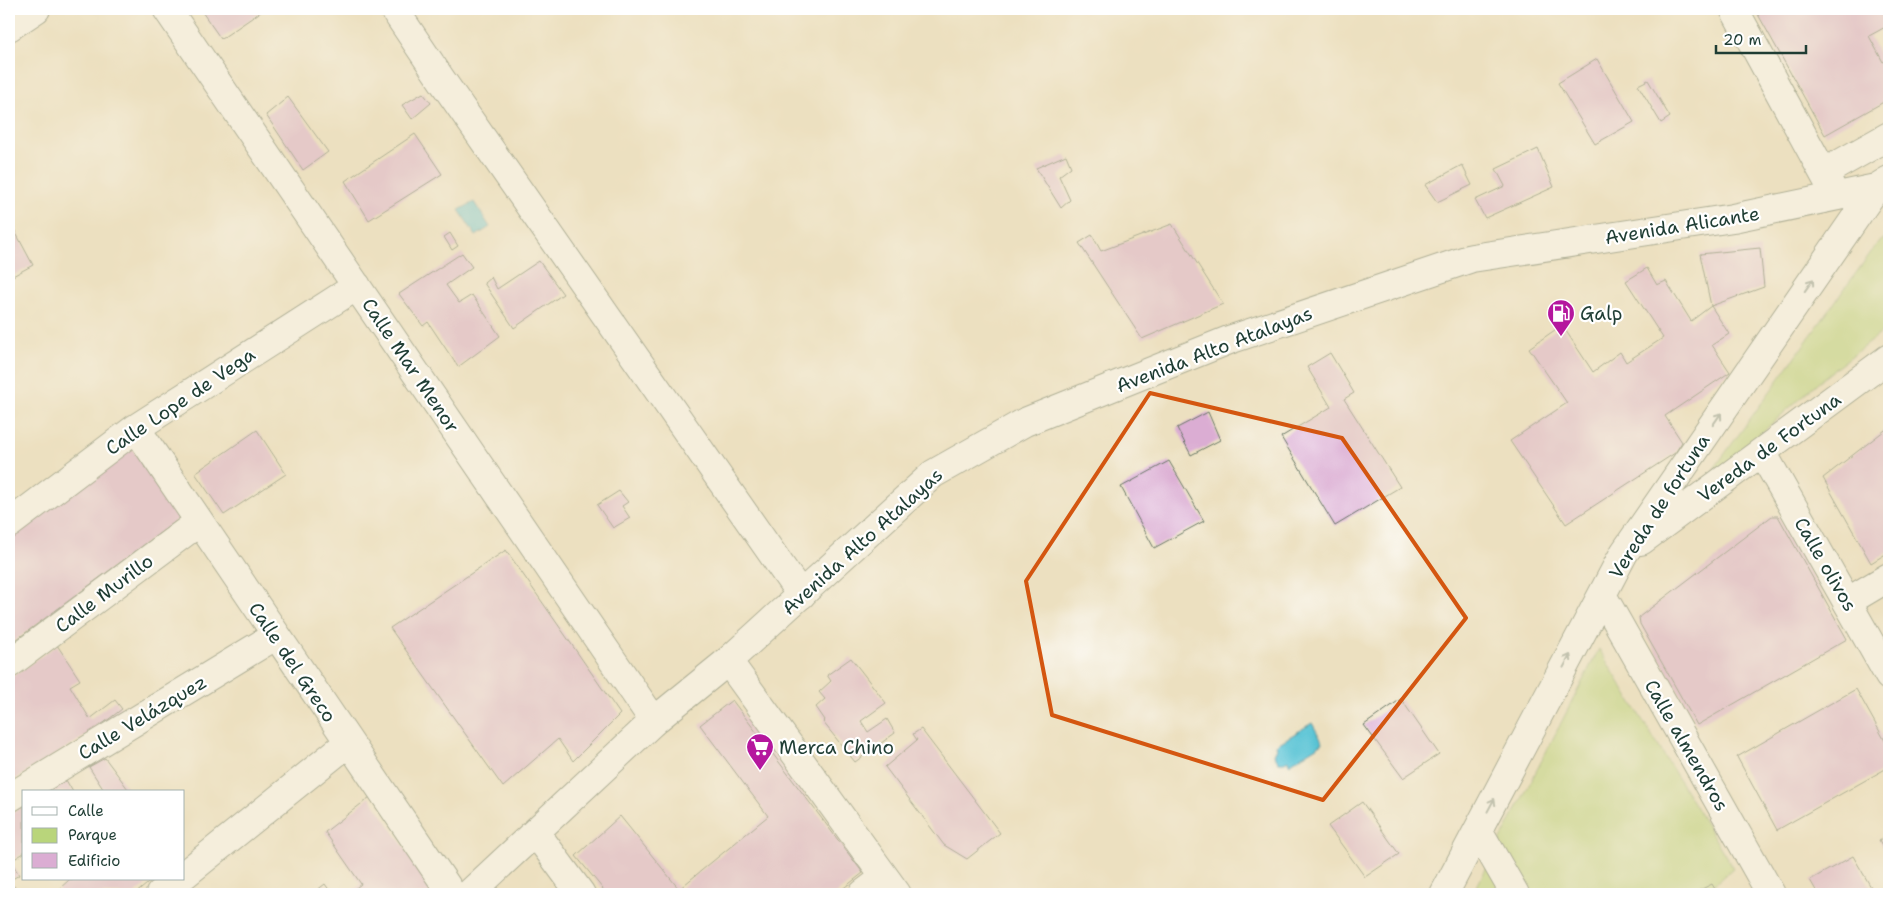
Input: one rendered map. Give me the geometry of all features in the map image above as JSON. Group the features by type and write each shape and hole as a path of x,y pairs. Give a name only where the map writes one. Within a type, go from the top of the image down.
{"street":[{"path":"9,27 36,9"},
{"name":"Calle Mar Menor","path":"167,9 654,721"},
{"path":"394,9 446,87 801,595"},
{"path":"1734,9 1836,196"},
{"path":"1824,172 1889,136"},
{"name":"Avenida Alicante","path":"1472,258 1733,218 1882,184"},
{"name":"Vereda de fortuna","path":"1444,894 1624,553 1882,184"},
{"name":"Avenida Alto Atalayas","path":"469,894 654,721 728,661 933,474 1025,422 1229,340 1472,258"},
{"name":"Calle Lope de Vega","path":"9,524 136,428 357,286"},
{"name":"Vereda de Fortuna","path":"1624,553 1889,358"},
{"name":"Calle del Greco","path":"136,428 452,894"},
{"name":"Calle olivos","path":"1762,452 1889,676"},
{"name":"Calle Murillo","path":"9,664 199,522"},
{"path":"1848,602 1889,577"},
{"name":"Calle almendros","path":"1602,595 1771,894"},
{"name":"Calle Velázquez","path":"22,790 276,636"},
{"path":"728,661 881,889"},
{"path":"185,874 348,743"},
{"name":"Calle Velázquez","path":"9,798 22,790"},
{"path":"1478,830 1515,894"},
{"path":"536,833 581,894"},
{"path":"160,894 178,880"}],"highlighted area":[{"path":"1150,393 1342,438 1466,618 1323,800 1052,715 1026,581"}],"green space":[{"path":"1889,235 1889,327 1818,382 1724,467 1713,470 1877,244"},
{"path":"1599,649 1733,868 1703,894 1473,894"}],"water":[{"path":"474,202 490,227 476,236 459,210"},
{"path":"1312,723 1323,743 1289,764 1288,760 1279,762 1274,754 1277,748 1276,745"}],"building":[{"path":"200,9 265,9 221,39"},
{"path":"1755,9 1889,9 1889,25 1869,36 1883,62 1889,59 1889,99 1825,135"},
{"path":"1597,59 1634,122 1595,144 1558,83"},
{"path":"1648,80 1670,117 1661,123 1638,85"},
{"path":"423,93 431,103 412,119 402,105"},
{"path":"288,97 328,152 303,170 266,115"},
{"path":"415,134 442,174 369,220 345,181"},
{"path":"1538,149 1554,187 1485,218 1475,200 1505,186 1496,169"},
{"path":"1066,155 1071,167 1059,176 1070,200 1061,208 1036,168"},
{"path":"1462,165 1472,185 1437,202 1425,185"},
{"path":"9,220 33,265 9,278"},
{"path":"1172,224 1223,304 1142,339 1079,243 1092,235 1101,251"},
{"path":"450,233 458,246 452,250 444,237"},
{"path":"1760,248 1764,287 1711,306 1700,254"},
{"path":"462,253 472,267 446,285 459,303 472,295 500,336 458,367 428,322 423,326 399,294"},
{"path":"539,261 563,294 514,328 484,283 491,277 497,289"},
{"path":"1647,268 1657,285 1666,281 1691,321 1711,306 1729,334 1712,345 1730,372 1665,416 1682,442 1675,453 1566,524 1510,441 1567,403 1529,348 1562,325 1593,372 1620,352 1626,362 1663,338 1626,281"},
{"path":"1330,353 1354,393 1344,399 1400,487 1335,526 1281,437 1331,407 1307,367"},
{"path":"1208,412 1220,440 1191,455 1177,428"},
{"path":"1889,427 1889,552 1871,563 1823,478"},
{"path":"257,430 286,474 224,515 195,473"},
{"path":"130,445 180,518 9,645 9,533"},
{"path":"1169,461 1204,521 1154,548 1121,487"},
{"path":"619,491 628,502 622,506 630,518 613,528 597,505"},
{"path":"1772,516 1778,516 1847,639 1697,725 1640,624 1639,617"},
{"path":"506,550 620,714 573,761 558,739 503,787 390,628"},
{"path":"57,645 80,680 70,686 90,719 115,700 122,709 92,732 9,783 9,679"},
{"path":"851,658 886,703 861,721 868,732 887,719 895,733 855,762 823,722 825,720 816,707 825,699 819,692 831,681 827,675"},
{"path":"1856,689 1889,748 1889,767 1777,830 1737,757"},
{"path":"1401,699 1439,754 1403,778 1364,725"},
{"name":"Merca Chino","path":"732,700 863,873 836,894 607,894 576,856 620,816 679,889 768,816 700,725"},
{"path":"921,729 1000,833 967,859 944,845 885,767 917,740 913,734"},
{"path":"105,758 129,790 104,790 89,767"},
{"path":"66,780 72,790 49,790"},
{"path":"370,797 436,894 355,894 352,891 361,884 325,832"},
{"path":"1362,802 1399,854 1365,877 1328,826"},
{"path":"22,807 22,854 11,861 19,875 9,881 9,815"},
{"path":"1889,835 1889,859 1879,841"},
{"path":"1853,856 1875,894 1818,894 1810,880"},
{"path":"69,880 152,880 135,894 62,894 58,890"},
{"path":"9,881 21,894 9,894"},
{"path":"325,884 332,894 312,894"},
{"path":"1712,884 1718,894 1692,894"}],"place":[{"name":"Galp","path":"1561,337"},
{"name":"Merca Chino","path":"760,771"}]}
